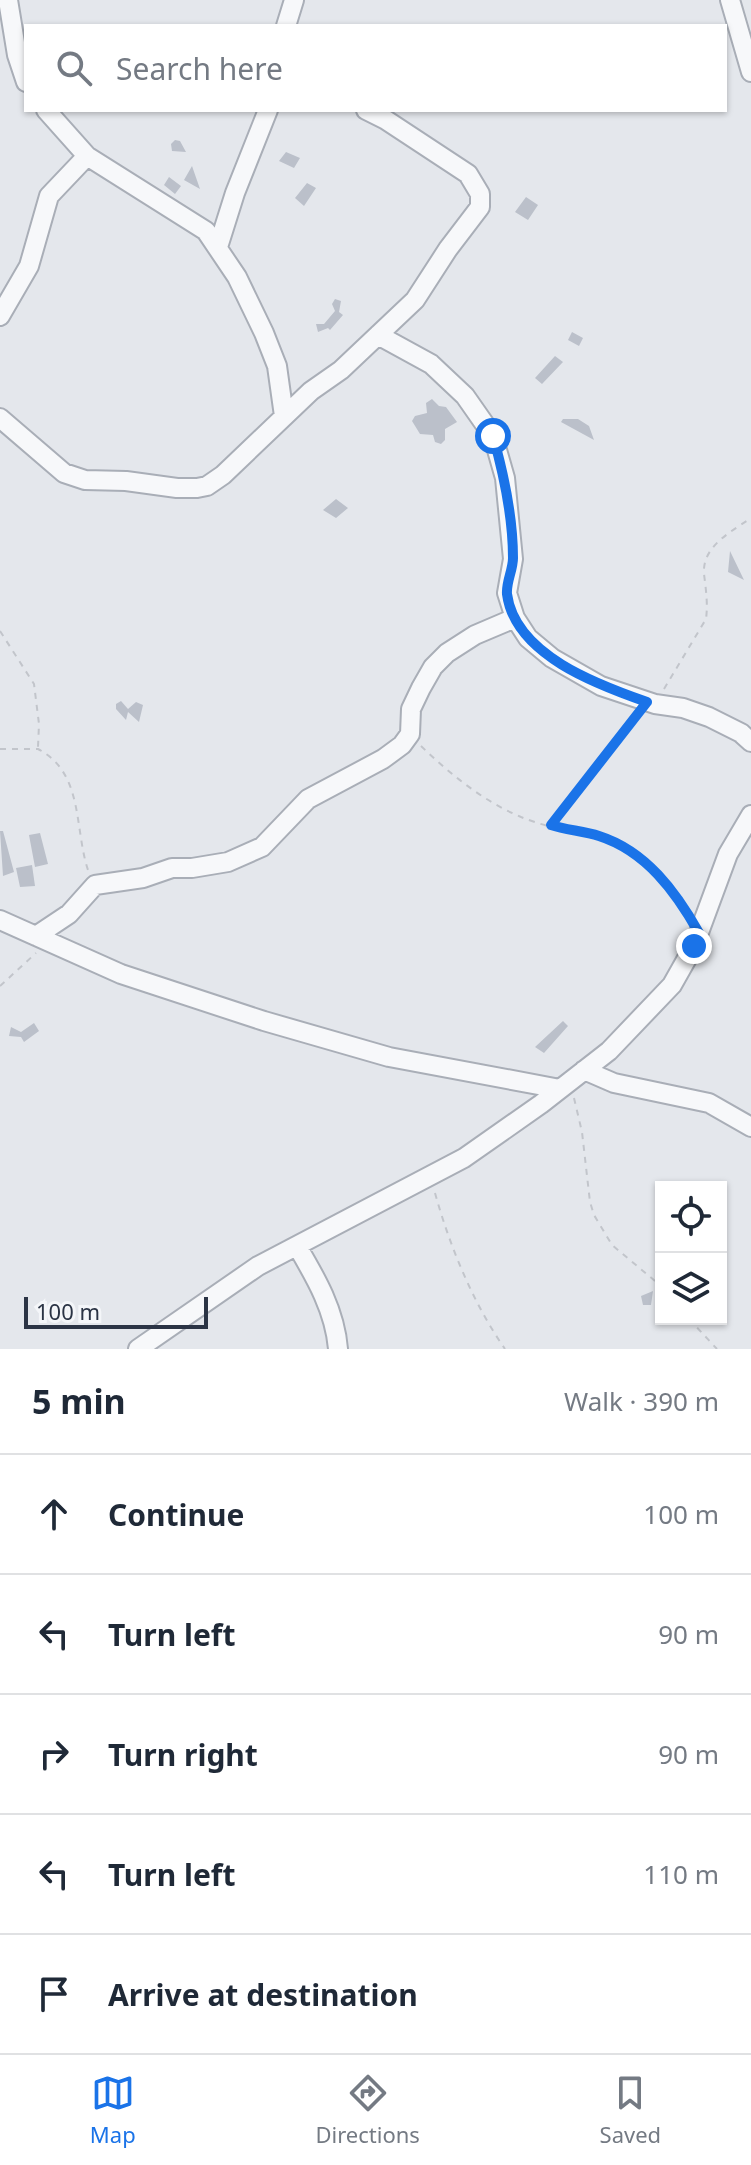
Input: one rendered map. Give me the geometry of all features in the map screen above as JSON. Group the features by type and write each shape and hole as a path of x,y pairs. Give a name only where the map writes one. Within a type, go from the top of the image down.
{"street":[{"path":"8,0 17,55 24,76"},
{"path":"287,24 294,0"},
{"path":"730,0 751,72"},
{"path":"48,112 87,156 206,231 237,277 273,355 284,416"},
{"path":"218,247 239,182 267,112"},
{"path":"0,418 64,473 85,480 197,488 207,486 223,475 311,391 341,370 415,300 480,207 480,194 468,174 370,112"},
{"path":"0,316 29,266 49,196 87,156"},
{"path":"378,335 431,364 465,396 493,436 505,478 513,559 507,593 515,618 528,638 552,658 601,686 651,703 683,708 709,717 741,733 751,742"},
{"path":"42,939 95,885 143,878 172,868 228,862 262,847 308,799 383,759 402,745 410,734 411,709 433,667 447,653 475,635 515,618"},
{"path":"138,1349 258,1266 464,1158 609,1051 672,985 699,933 728,854 751,815"},
{"path":"0,920 121,974 393,1058 614,1083 709,1103 751,1127"},
{"path":"297,1246 321,1288 337,1335 338,1349"}],"path":[{"path":"551,825 651,703 706,619 705,559 715,543 751,518"},
{"path":"0,631 34,684 39,724 38,749"},
{"path":"410,734 448,772 480,795 521,817 597,835 620,845 650,865 685,908 699,933"},
{"path":"0,749 38,749 65,772 72,789 86,867 95,885"},
{"path":"0,986 42,939"},
{"path":"572,1080 594,1215 612,1245 655,1281"},
{"path":"430,1176 441,1217 462,1269 490,1327 505,1349"},
{"path":"695,1325 717,1349"}],"building":[{"path":"175,140 180,141 186,152 172,151 171,144"},
{"path":"286,152 300,158 294,168 279,161"},
{"path":"192,166 200,189 184,180"},
{"path":"169,177 181,186 175,194 164,185"},
{"path":"307,183 316,188 304,206 295,198"},
{"path":"526,197 538,205 528,220 515,212"},
{"path":"335,299 341,301 339,312 343,315 330,330 318,332 316,324 324,324 335,311 332,304"},
{"path":"572,332 583,338 579,346 568,340"},
{"path":"555,356 563,362 542,384 535,378"},
{"path":"432,399 439,406 446,407 457,422 445,429 445,440 441,444 435,442 433,435 420,434 412,421 415,416 427,413 426,403"},
{"path":"563,419 578,419 589,426 594,440 561,422"},
{"path":"336,499 348,508 336,518 323,510"},
{"path":"730,551 744,580 728,572"},
{"path":"121,701 128,709 136,702 143,705 139,722 128,712 126,720 116,709 116,704"},
{"path":"0,831 3,831 14,872 3,876"},
{"path":"40,833 48,864 35,867 29,835"},
{"path":"32,865 35,886 20,887 16,868"},
{"path":"563,1021 568,1026 544,1053 535,1047"},
{"path":"34,1023 39,1031 24,1042 21,1037 9,1036 11,1027 21,1032"},
{"path":"653,1291 651,1305 643,1305 641,1296"}],"route":[{"path":"493,436 505,478 513,559 507,593 515,618 528,638 552,658 601,686 647,702 551,825 597,835 620,845 650,865 685,908 699,933 694,946"}]}
